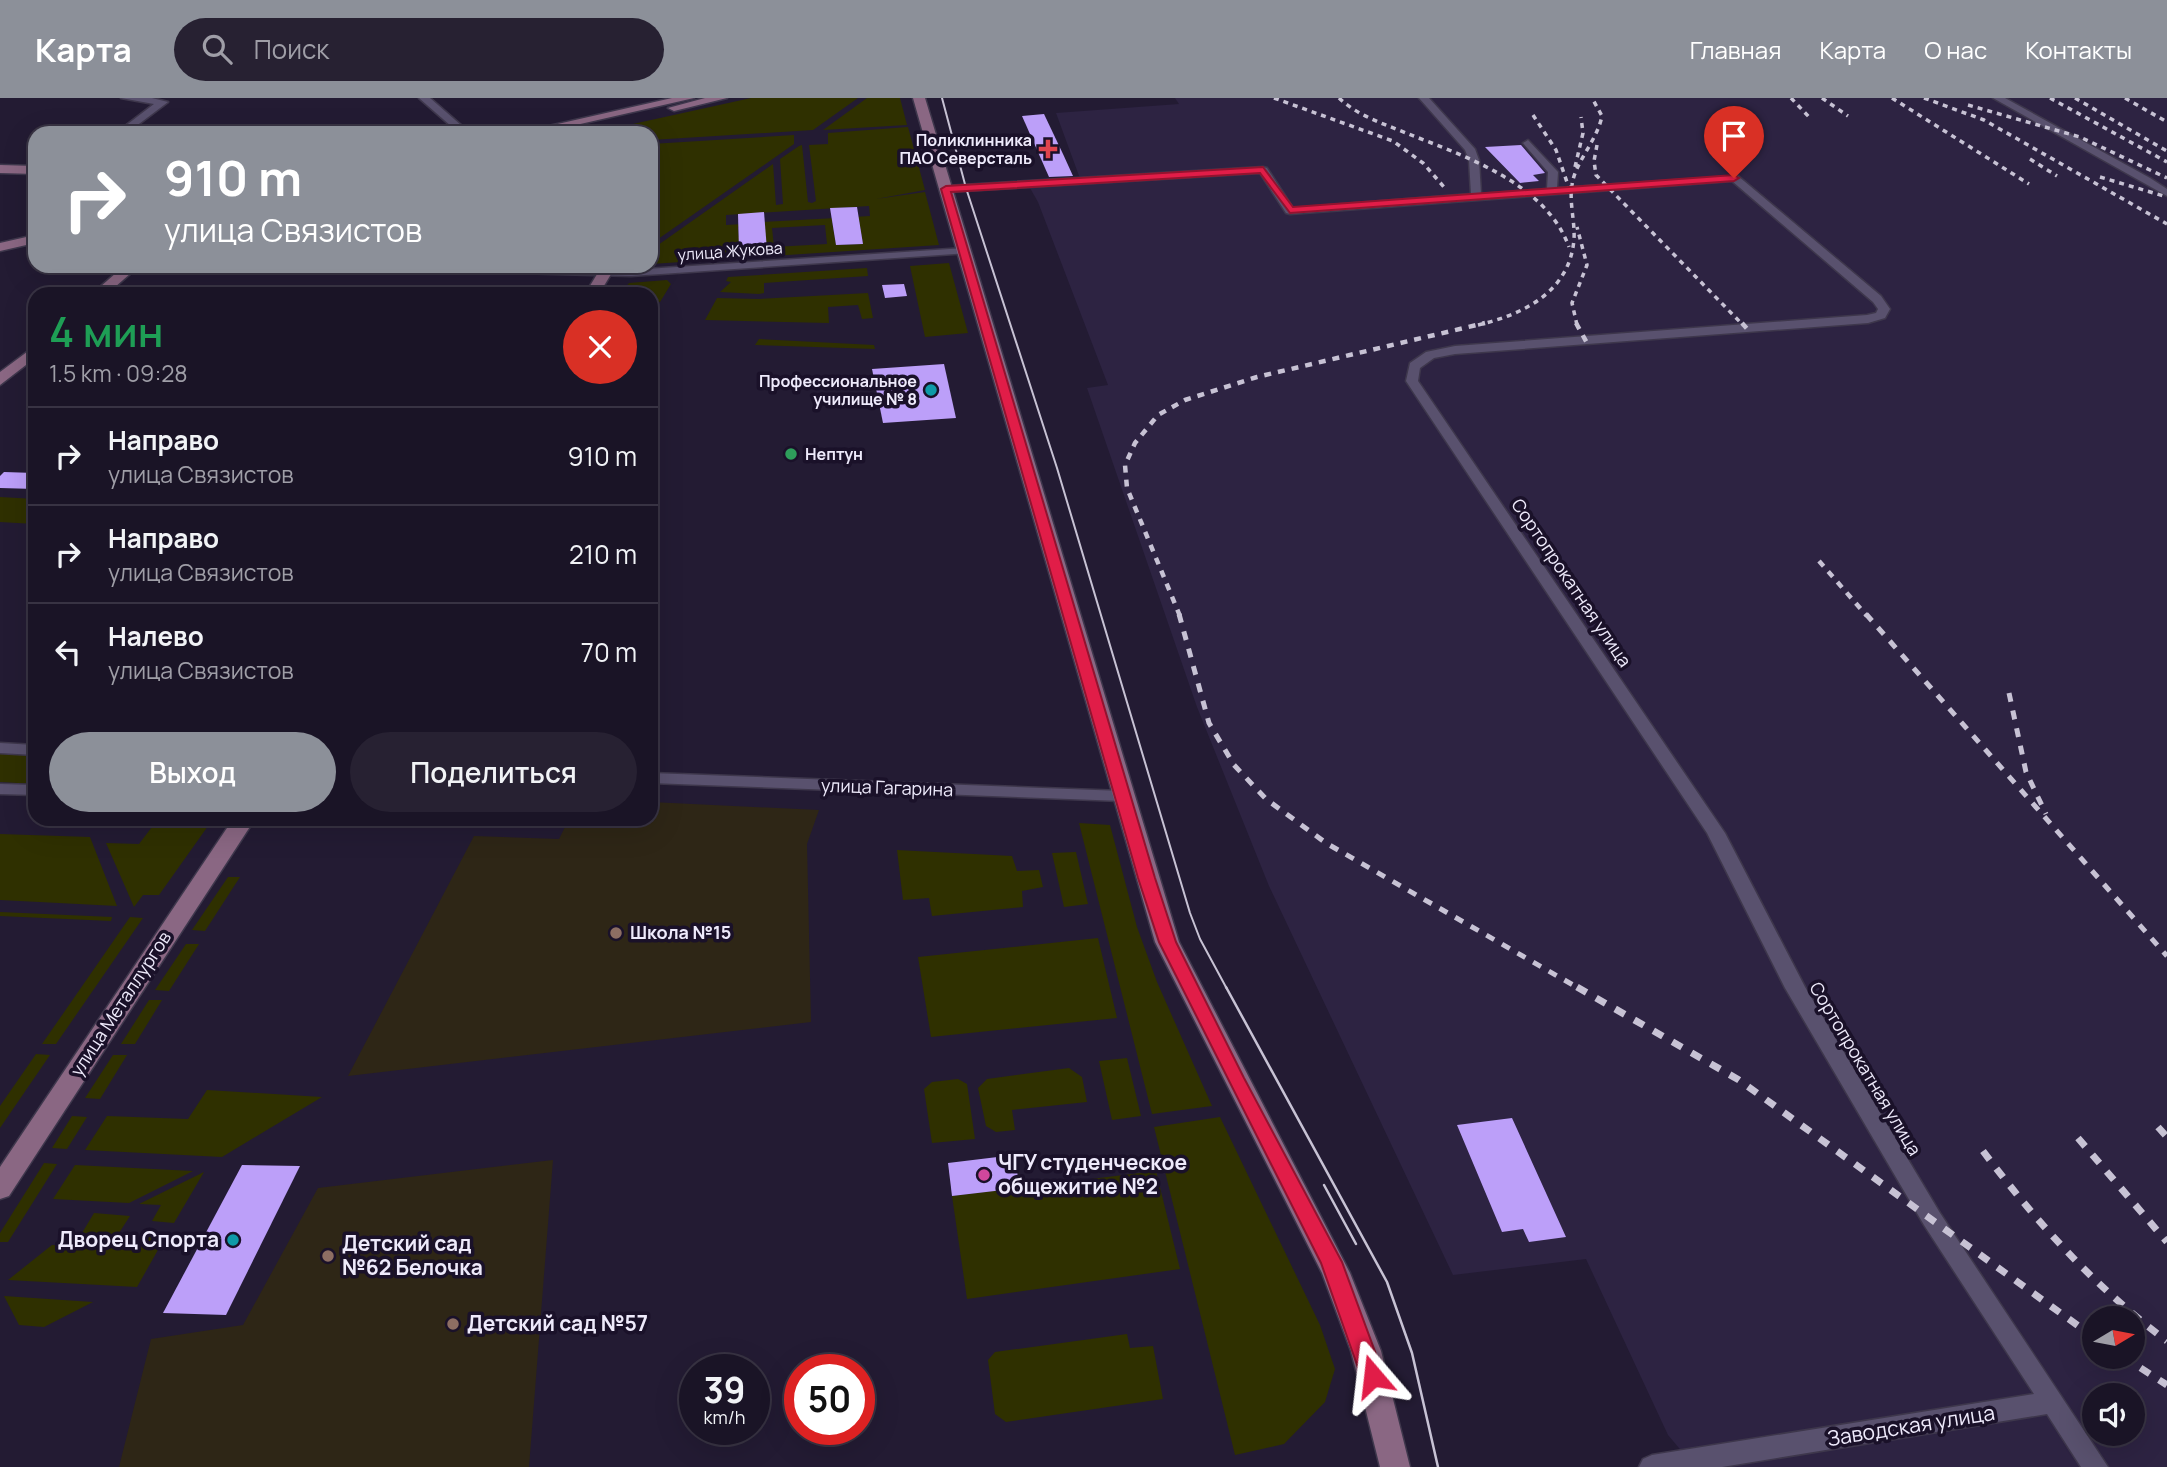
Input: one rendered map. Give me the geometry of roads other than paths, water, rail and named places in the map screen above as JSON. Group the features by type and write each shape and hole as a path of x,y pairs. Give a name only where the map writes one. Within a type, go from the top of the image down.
{"main road":[{"path":"557,126 688,98"},
{"path":"592,126 722,98"},
{"path":"919,98 1150,891 1184,979 1336,1273 1366,1351 1395,1467"},
{"path":"0,169 28,170"},
{"path":"0,247 28,241"},
{"path":"0,255 28,249"},
{"path":"107,287 124,273"},
{"path":"0,380 28,356"},
{"name":"улица Металлургов","path":"0,1189 239,826"}],"street":[{"path":"126,98 163,102 130,126"},
{"path":"424,98 456,126"},
{"path":"1423,98 1470,149 1474,160 1476,197"},
{"path":"1998,98 2167,193"},
{"path":"946,189 1263,170 1290,211 1552,192 1552,172 1528,143"},
{"name":"Сортопрокатная улица","path":"1552,192 1734,178 1877,299 1884,309 1881,315 1455,350 1430,355 1414,366 1412,381 1716,833 1795,988 1932,1219 2053,1402"},
{"name":"улица Жукова","path":"658,266 965,251"},
{"path":"0,748 28,750"},
{"name":"улица Гагарина","path":"658,778 1122,796"},
{"path":"0,789 28,790"},
{"path":"2053,1402 2095,1467"},
{"name":"Заводская улица","path":"1652,1467 2053,1402"}],"tram line":[{"path":"942,98 966,188 1057,468 1190,913 1200,939 1227,989"},
{"path":"1226,987 1387,1282 1412,1353 1438,1467"},
{"path":"1324,1185 1356,1244"}],"railway":[{"path":"1274,98 1393,141 1423,163 1444,187"},
{"path":"1339,98 1354,110 1477,162 1523,189 1542,205 1558,225 1569,247"},
{"path":"1484,323 1528,307 1554,286 1564,273 1571,257 1574,239 1571,198 1574,176 1596,134 1602,116 1592,98"},
{"path":"1791,98 1810,118"},
{"path":"1822,98 1848,116"},
{"path":"1892,98 2029,184"},
{"path":"1924,98 1984,120 2167,224"},
{"path":"2050,98 2167,162"},
{"path":"2075,98 2167,151"},
{"path":"2125,98 2167,122"},
{"path":"1968,105 2080,137 2167,178"},
{"path":"1533,115 1556,150 1569,188"},
{"path":"1575,167 1583,133 1581,117"},
{"path":"1597,145 1594,161 1596,175 1743,325"},
{"path":"2030,159 2057,176"},
{"path":"2100,177 2167,197"},
{"path":"1577,227 1587,265 1572,303 1577,325"},
{"path":"1180,616 1127,488 1125,465 1135,443 1158,415 1185,400 1257,377 1484,323"},
{"path":"1478,325 1484,323"},
{"path":"1742,323 1749,331"},
{"path":"1577,325 1587,343"},
{"path":"1819,561 1867,616"},
{"path":"1179,614 1209,723 1234,765 1266,799 1326,843 1580,989"},
{"path":"1866,614 2167,956"},
{"path":"2009,693 2026,772 2046,814"},
{"path":"1577,987 1739,1080 2082,1329"},
{"path":"2158,1127 2167,1137"},
{"path":"2078,1138 2167,1242"},
{"path":"1983,1151 2068,1253 2115,1299 2167,1341"},
{"path":"2142,1369 2167,1385"}],"place":[{"name":"Поликлинника ПАО Северсталь","path":"1048,149"},
{"name":"Профессиональное училище № 8","path":"931,390"},
{"name":"Нептун","path":"791,454"},
{"name":"Школа №15","path":"616,933"},
{"name":"ЧГУ студенческое общежитие №2","path":"984,1175"},
{"name":"Дворец Спорта","path":"233,1240"},
{"name":"Детский сад №62 Белочка","path":"328,1256"},
{"name":"Детский сад №57","path":"453,1324"}]}
